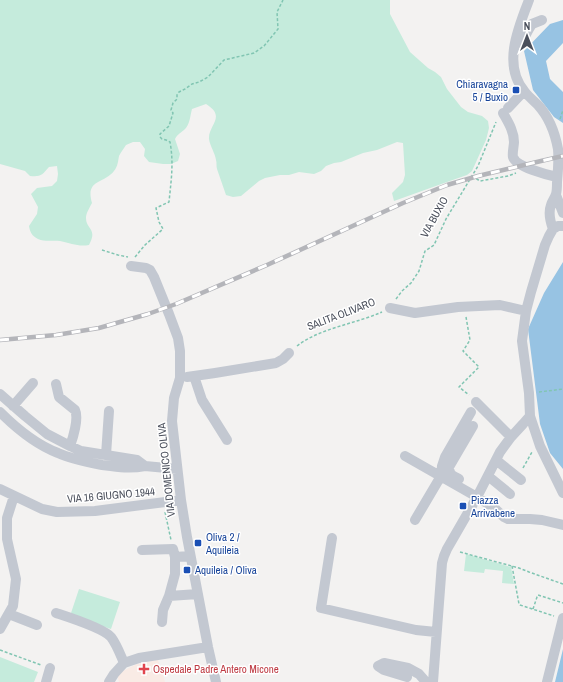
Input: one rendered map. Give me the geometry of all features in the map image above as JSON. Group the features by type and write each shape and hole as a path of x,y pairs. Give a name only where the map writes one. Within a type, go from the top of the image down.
{"street":[{"path":"529,0 517,33 514,69 524,91 544,112 554,134 558,151 556,195 563,213"},
{"path":"515,44 522,42 532,24 542,20"},
{"path":"524,91 506,111 513,131 513,157 517,163 557,178"},
{"path":"556,195 550,206 549,216 558,227 549,236 545,245 526,311 522,342 529,393 530,416 540,446 563,493"},
{"path":"130,261 146,268"},
{"name":"VIA DOMENICO OLIVA","path":"146,268 150,270 154,277 178,338 180,351 180,378 174,398 172,421 181,500 198,594"},
{"name":"SALITA OLIVARO","path":"390,308 415,313 464,307 500,305 526,311"},
{"path":"180,378 276,363 290,353"},
{"path":"194,376 202,400 227,440"},
{"path":"13,406 33,383"},
{"path":"56,384 59,397 76,412 74,431 70,446"},
{"path":"0,394 47,434 70,446 81,451 137,460 145,466"},
{"path":"0,401 18,418 44,437 62,446 70,446"},
{"path":"476,402 511,437"},
{"path":"106,455 109,411"},
{"path":"0,412 10,422 41,445 58,453 92,463 121,468 145,466 177,469"},
{"path":"415,520 440,476 445,458 471,412"},
{"path":"433,682 442,563 444,556 479,494 500,452 530,416"},
{"path":"473,426 449,468 450,475 479,494 508,519 542,520 563,525"},
{"path":"405,456 440,476 479,494"},
{"path":"496,460 521,480"},
{"path":"488,476 510,494"},
{"name":"VIA 16 GIUGNO 1944","path":"0,490 42,508 57,512 95,511 181,500"},
{"path":"0,629 13,606 16,579 7,539 8,518 14,496"},
{"path":"332,538 321,608 416,630 436,632"},
{"path":"142,550 190,556"},
{"path":"162,622 163,610 169,596 175,574 174,553"},
{"path":"169,596 198,594 216,682"},
{"path":"56,613 96,628 110,636 124,663"},
{"path":"8,614 37,625"},
{"path":"547,682 563,618"},
{"path":"109,682 124,663 139,658 208,647"},
{"path":"407,676 384,670 378,666 384,663 408,668 419,674 426,682"},
{"path":"46,682 50,668"}],"path":[{"path":"146,268 134,258 145,245 163,229 159,222 156,208 169,202 172,153 170,142 162,139 160,134 169,126 173,112 171,110 173,103 177,99 177,95 179,92 192,84 208,77 224,60 254,53 264,46 278,29 277,12 283,0"},
{"name":"VIA BUXIO","path":"390,308 402,291 412,283 420,271 425,251 434,245 446,219 478,166 498,119 506,111"},
{"path":"472,176 480,180 486,180 508,176 530,169"},
{"path":"102,250 130,261"},
{"path":"464,307 470,340 463,351 479,367 459,387 476,402"},
{"name":"SALITA OLIVARO","path":"290,353 298,345 308,339 390,308"},
{"path":"529,393 563,389"},
{"path":"164,502 174,553"},
{"path":"460,552 512,566 563,584"},
{"path":"512,566 518,604 563,618"},
{"path":"533,609 538,595 563,603"},
{"path":"0,650 50,668"}],"shaded area":[{"name":"Ospedale Padre Antero Micone","path":"158,660 165,682 119,682 117,674 137,664"}],"green space":[{"path":"0,0 390,0 390,14 410,52 441,77 447,89 461,107 468,112 482,116 488,121 489,128 486,140 472,171 467,175 394,201 392,193 403,182 405,175 403,143 397,142 326,166 321,171 314,174 299,172 289,175 265,178 241,196 233,197 226,195 217,169 209,139 209,134 216,117 212,109 206,104 192,109 188,126 175,139 180,154 178,161 171,164 149,162 144,156 145,149 140,142 133,142 126,145 119,156 114,171 93,186 91,190 92,203 87,212 86,218 86,222 92,232 89,245 41,240 33,235 29,228 37,214 38,207 31,194 37,188 52,186 57,181 57,166 49,167 39,176 30,176 25,171 0,164"},
{"path":"466,554 511,567 514,584 502,583 503,571 485,569 484,573 464,571"},
{"path":"79,589 120,602 111,629 70,616"},
{"path":"0,657 38,672 34,682 0,682"}],"water":[{"path":"563,20 563,43 546,61 550,79 563,92 563,123 554,117 533,90 524,51 550,24"},
{"path":"563,262 563,469 550,453 540,424 528,329 544,293"},
{"path":"563,649 563,682 555,682"}],"railway":[{"path":"0,340 56,335 99,328 148,314 176,304 267,265 403,203 447,185 478,176 563,156"}],"place":[{"name":"Chiaravagna 5 / Buxio","path":"516,90"},
{"name":"Piazza Arrivabene","path":"463,506"},
{"name":"Oliva 2 / Aquileia","path":"198,543"},
{"name":"Aquileia / Oliva","path":"187,570"},
{"name":"Ospedale Padre Antero Micone","path":"144,669"}]}
